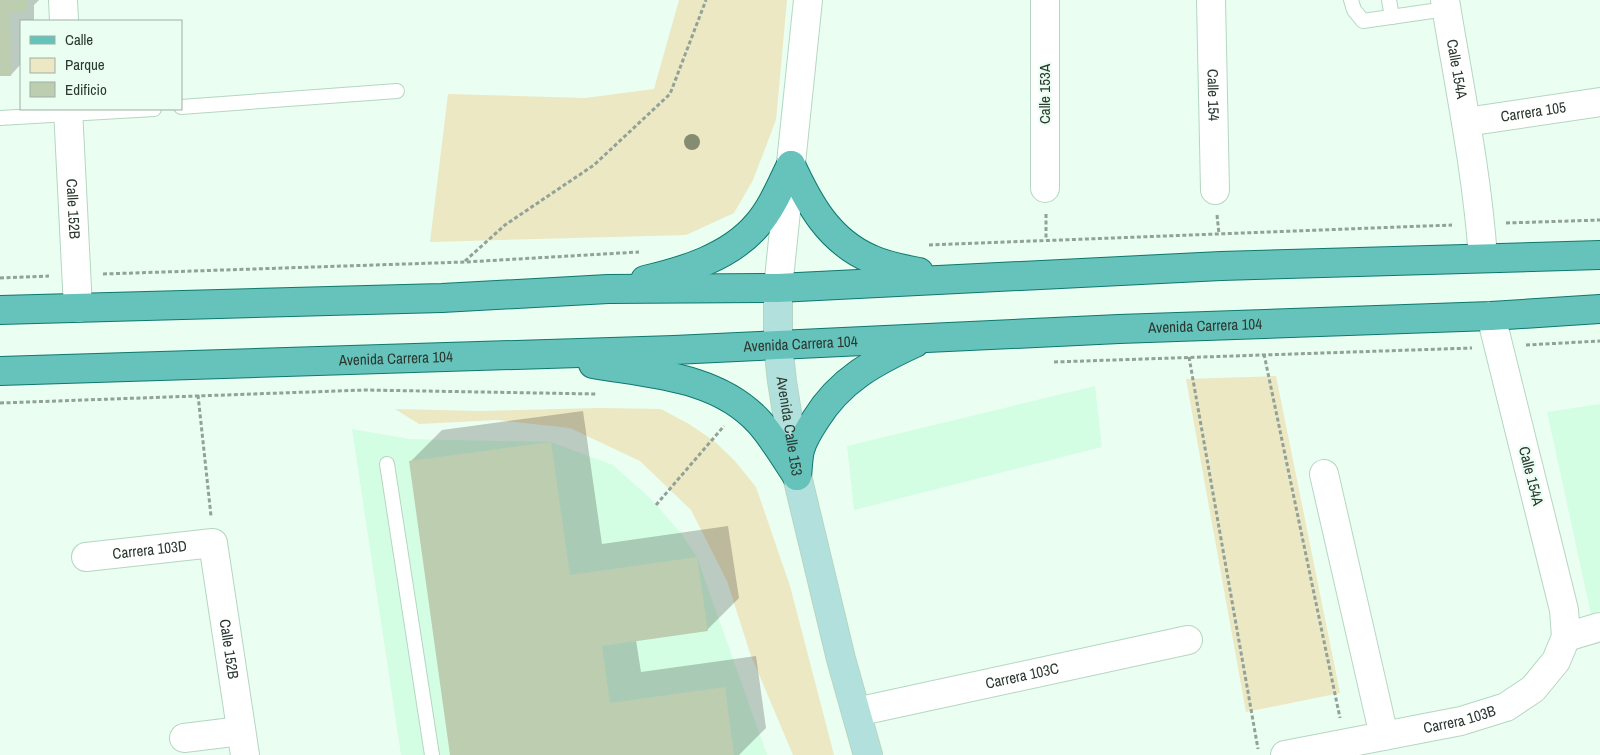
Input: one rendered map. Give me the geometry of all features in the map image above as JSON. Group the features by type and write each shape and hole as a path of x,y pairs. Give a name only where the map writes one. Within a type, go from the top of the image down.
{"main road":[{"path":"791,165 804,193 818,215 835,236 848,247 871,260 945,278"},
{"path":"608,289 694,266 731,247 758,224 791,165"},
{"path":"0,310 432,298 608,289 778,288 945,278 1221,266 1600,255"},
{"name":"Avenida Calle 153","path":"778,288 778,345 797,476 839,650 868,755"},
{"name":"Avenida Carrera 104","path":"0,371 778,345 1184,326 1491,316 1600,309"},
{"path":"797,476 800,450 808,432 829,400 857,373 926,338"},
{"path":"529,354 688,380 725,394 739,403 760,422 777,444 797,476"}],"street":[{"path":"63,0 64,20"},
{"name":"Avenida Calle 153","path":"778,288 808,0"},
{"name":"Calle 153A","path":"1045,0 1046,188"},
{"name":"Calle 154","path":"1211,0 1215,190"},
{"name":"Calle 154A","path":"1446,5 1481,224 1483,258"},
{"name":"Carrera 105","path":"1466,122 1600,102"},
{"name":"Calle 152B","path":"69,112 78,308"},
{"name":"Calle 154A","path":"1491,316 1564,610 1566,637"},
{"path":"1324,474 1384,736"},
{"name":"Calle 152B","path":"214,543 243,743"},
{"name":"Carrera 103D","path":"86,557 214,543"},
{"path":"1566,637 1600,627"},
{"name":"Carrera 103B","path":"1285,755 1461,721 1506,707 1533,689 1556,661 1566,637"},
{"name":"Carrera 103C","path":"856,712 1188,640"},
{"path":"184,738 243,743"}],"lane":[{"path":"1352,0 1354,10 1363,21 1392,18 1446,5"},
{"path":"1389,0 1392,18"},
{"path":"182,107 397,91"},
{"path":"0,118 69,112 126,110"},
{"path":"387,464 432,755"}],"path":[{"path":"465,262 504,225 594,166 670,94 706,0"},
{"path":"922,245 1600,220"},
{"path":"0,278 465,262 647,252"},
{"path":"1053,362 1498,347 1600,341"},
{"path":"1264,354 1345,744"},
{"path":"1189,357 1259,755"},
{"path":"0,403 365,390 601,394"},
{"path":"198,395 214,543"},
{"path":"656,505 726,423"}],"shaded area":[{"path":"1095,386 1102,447 854,510 847,446"},
{"path":"1600,404 1600,611 1591,614 1547,412"},
{"path":"352,429 410,439 551,442 613,465 649,497 681,533 697,557 767,755 401,755"}],"green space":[{"path":"679,0 787,0 776,120 753,180 734,213 686,235 430,242 448,94 585,98 654,89"},
{"path":"1276,376 1340,693 1246,712 1186,379"},
{"path":"600,408 661,409 689,424 714,441 734,460 756,487 790,586 834,755 793,755 750,653 727,581 691,510 640,461 570,428 496,420 419,424 395,409 480,411"}],"building":[{"path":"0,0 28,0 28,12 10,13 11,76 0,76"},
{"path":"551,442 570,575 697,557 708,631 602,646 610,703 725,687 734,755 450,755 409,461"}]}
